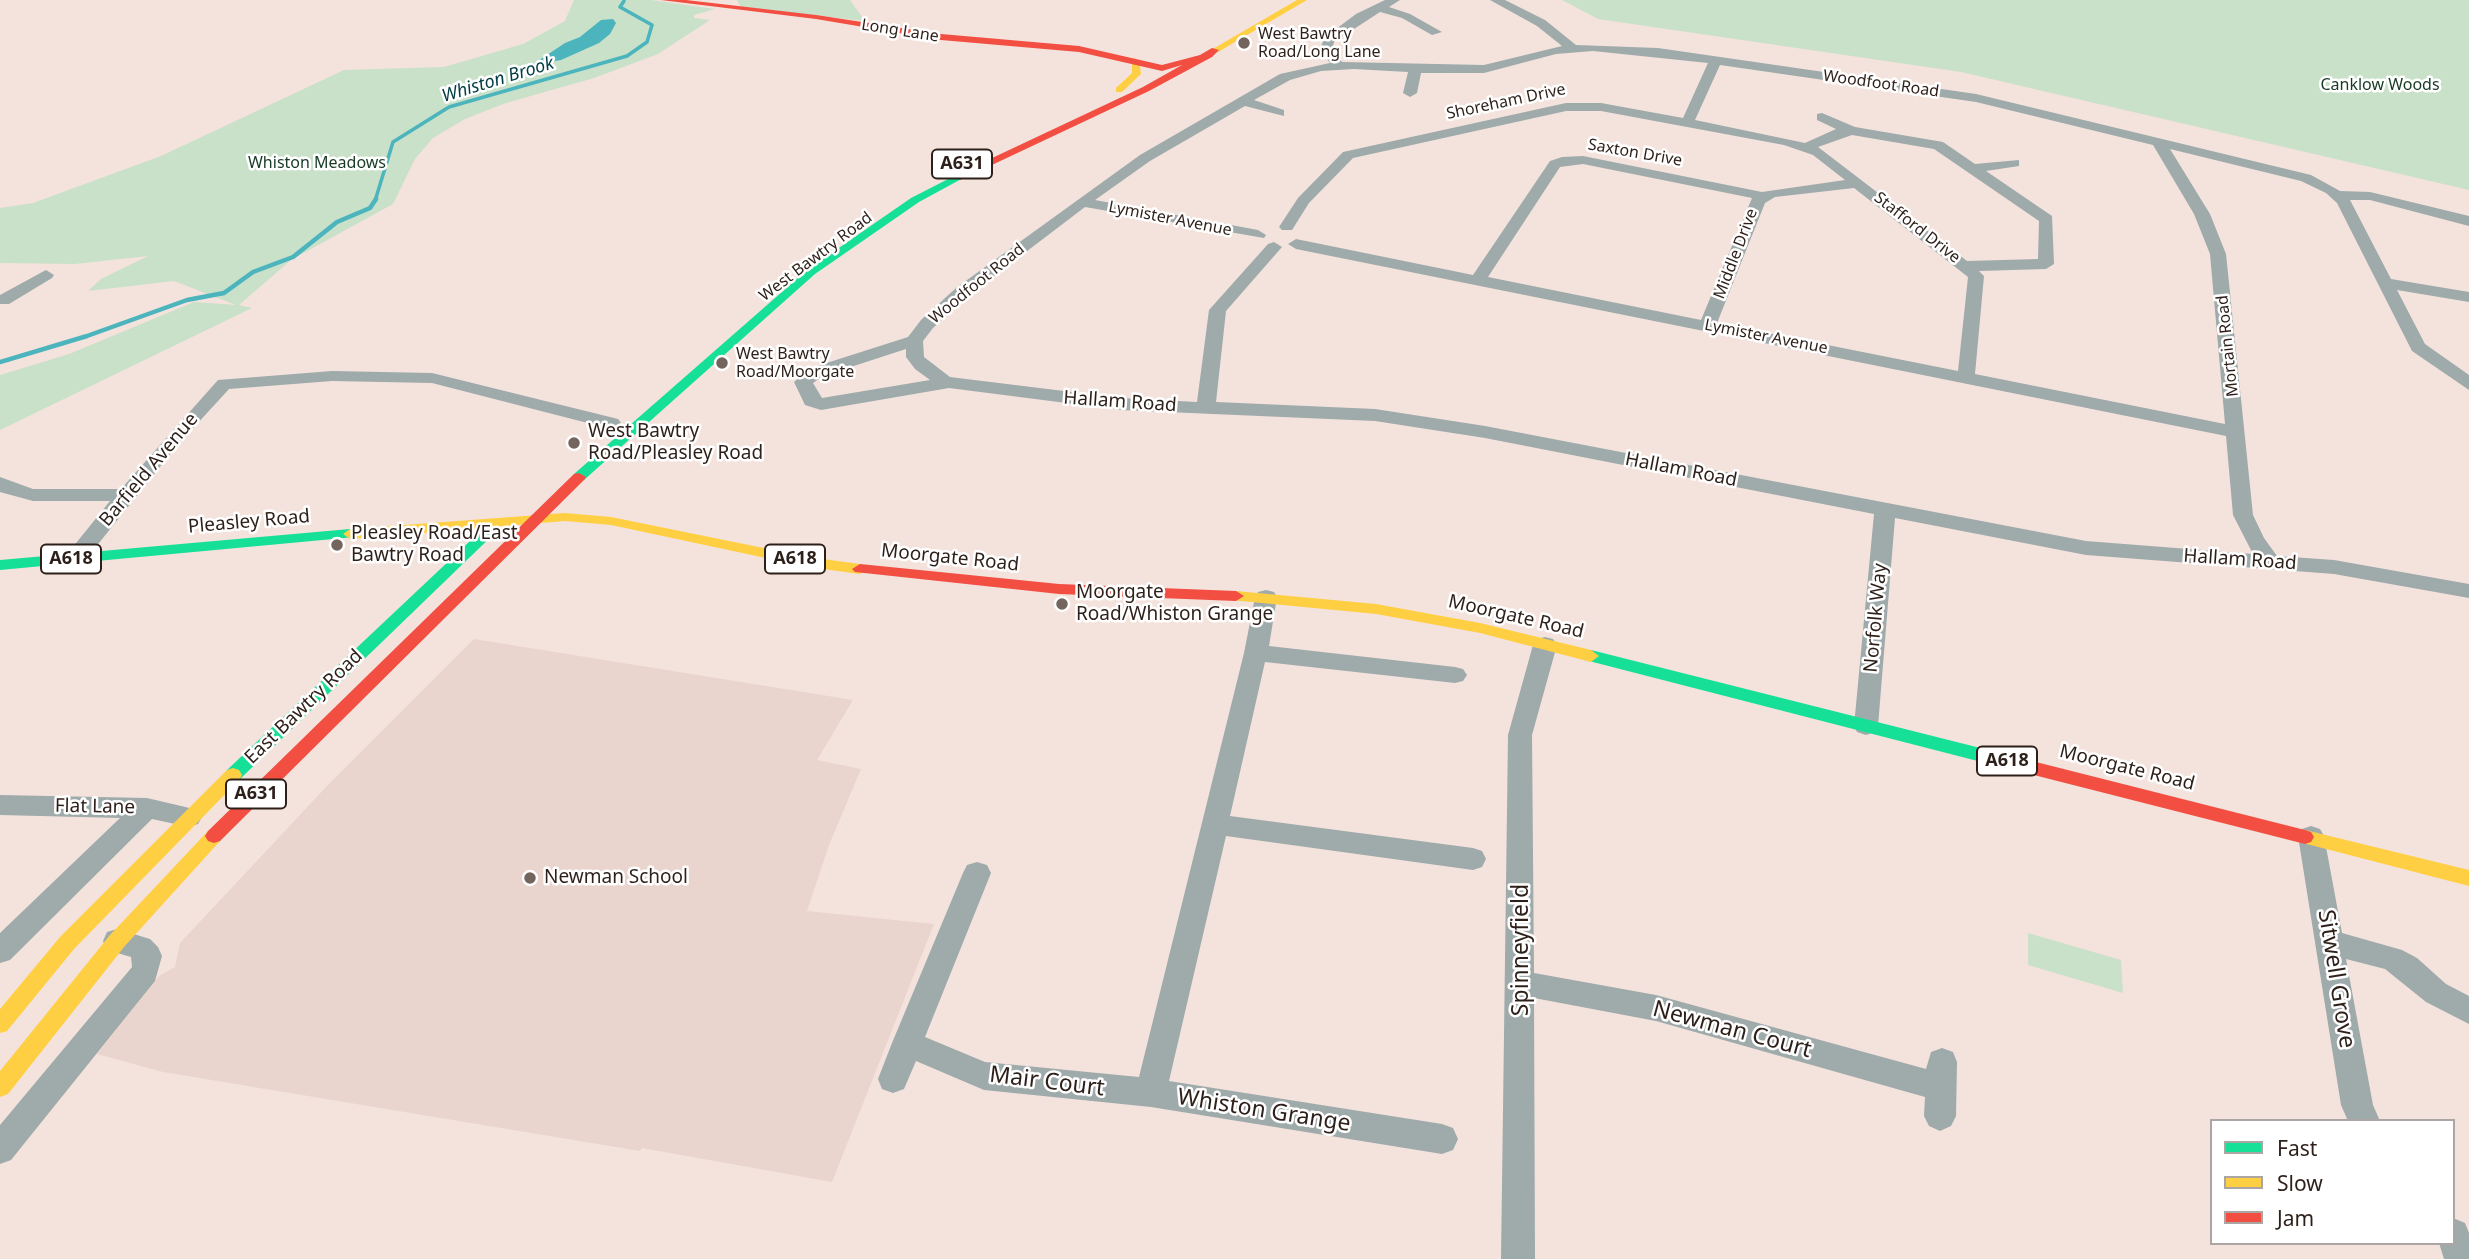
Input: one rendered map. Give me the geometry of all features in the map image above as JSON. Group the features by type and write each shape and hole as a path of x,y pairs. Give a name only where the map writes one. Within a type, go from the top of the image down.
{"main road":[{"name":"Long Lane","path":"665,0 816,17 941,37 1079,49 1135,60"},
{"name":"West Bawtry Road","path":"533,519 811,272 876,225 950,181 1146,89 1285,0"},
{"name":"West Bawtry Road","path":"1203,51 1303,0"},
{"path":"1135,60 1203,51"},
{"name":"A631","path":"1162,68 1203,51"},
{"path":"1135,60 1162,68"},
{"path":"1119,90 1137,74 1138,66 1135,60"},
{"name":"West Bawtry Road","path":"677,368 861,221 937,176 1162,68"},
{"path":"593,438 616,419"},
{"path":"611,521 591,496 613,449"},
{"name":"A631","path":"501,520 517,504"},
{"name":"Moorgate Road","path":"533,519 565,517 611,521 808,562 897,574 1059,589 1266,597 1417,616 1545,645 2469,878"},
{"name":"A618","path":"501,520 533,519"},
{"name":"East Bawtry Road","path":"0,1087 117,941 234,816 533,519"},
{"name":"East Bawtry Road","path":"0,1024 67,943 190,817 501,520"},
{"name":"Pleasley Road","path":"0,565 501,520"},
{"path":"386,532 412,545"},
{"path":"422,594 428,567"}],"street":[{"path":"1338,65 1326,46 1376,8 1394,0"},
{"path":"1496,0 1541,23 1573,48"},
{"path":"1376,8 1410,17 1436,32"},
{"name":"Woodfoot Road","path":"949,382 833,404 812,401 803,382 808,376 914,341 927,324 962,292 1145,158 1284,77 1338,65 1484,69 1573,48 1623,48 1716,60 1976,98 2306,178 2337,195"},
{"path":"1687,122 1716,60"},
{"path":"1410,93 1415,69"},
{"path":"1243,101 1279,113"},
{"name":"Shoreham Drive","path":"1287,227 1303,201 1348,155 1577,106 1687,122 1807,147"},
{"path":"1822,117 1852,131 1938,145 2044,216 2048,223 2049,260 2046,264 1966,265"},
{"path":"1807,147 1852,131"},
{"name":"Mortain Road","path":"2157,140 2158,147 2202,214 2218,254 2243,515 2254,539 2270,562"},
{"name":"Stafford Drive","path":"1807,147 1966,265 1977,283 1966,377"},
{"name":"Saxton Drive","path":"1478,280 1555,164 1562,161 1583,160 1762,196"},
{"path":"1974,168 2014,163"},
{"name":"Middle Drive","path":"1708,325 1754,205 1762,196 1858,183"},
{"path":"2337,195 2370,197 2469,221"},
{"path":"2337,195 2387,283 2418,347 2469,384"},
{"name":"Lymister Avenue","path":"1082,202 1258,235 1268,228 1287,227"},
{"path":"1287,227 1301,234 1296,244"},
{"name":"Lymister Avenue","path":"1258,235 1261,242 1274,247 1296,244 2236,432"},
{"path":"1206,407 1218,310 1221,303 1274,247"},
{"path":"2,300 46,275"},
{"path":"2387,283 2469,297"},
{"path":"2,300 29,303"},
{"name":"Hallam Road","path":"914,341 915,357 921,365 930,373 949,382 1121,404 1375,415 1431,422 2099,550 2334,568 2469,591"},
{"name":"Barfield Avenue","path":"75,558 126,495 224,384 332,376 432,378 616,419"},
{"path":"0,483 11,490 33,495 126,495"},
{"name":"Norfolk Way","path":"1866,726 1885,509"},
{"name":"Whiston Grange","path":"1266,597 1256,653 1213,824 1151,1093 1442,1139"},
{"name":"Spinneyfield","path":"1518,1259 1520,735 1545,645"},
{"path":"1256,653 1455,675"},
{"name":"Flat Lane","path":"0,805 147,808 190,817"},
{"path":"0,951 147,808"},
{"path":"1213,824 1473,859"},
{"name":"Sitwell Grove","path":"2311,836 2357,1105 2363,1119"},
{"path":"893,1079 977,873"},
{"path":"0,1149 145,972 148,956 141,948 117,941"},
{"path":"2330,942 2392,959 2407,967 2436,993 2469,1011"},
{"name":"Newman Court","path":"1521,983 1656,1008 1941,1088"},
{"name":"Mair Court","path":"907,1043 984,1076 1151,1093"},
{"path":"2455,1242 2461,1259"}],"shaded area":[{"name":"Newman School","path":"474,639 853,700 817,760 861,769 829,845 807,911 934,924 832,1182 642,1148 640,1151 163,1072 97,1054 159,976 175,967 180,943 326,787"}],"green space":[{"name":"Whiston Meadows","path":"574,0 651,0 715,9 694,15 694,18 710,20 658,54 594,78 506,103 465,119 433,138 415,159 393,204 291,260 239,305 252,308 0,430 0,375 69,354 194,302 236,305 174,281 88,291 101,279 148,256 75,264 0,263 0,208 33,203 161,156 344,70 444,67 523,44 565,21"},
{"path":"737,0 850,0 865,21 741,7"},
{"name":"Canklow Woods","path":"1562,0 2469,0 2469,190 1961,72 1598,19"},
{"path":"2028,933 2121,960 2123,993 2028,965"}],"water":[{"path":"613,19 616,23 610,34 599,43 561,60 532,65 565,43 580,37 601,20"}],"waterway":[{"name":"Whiston Brook","path":"375,200 393,142 449,107 627,56 647,42 652,25 620,7 624,1"},
{"name":"Whiston Brook","path":"0,362 87,336 187,300 224,293 253,272 293,257 337,222 370,208 375,200"}],"traffic: fast":[{"path":"579,477 811,272 915,200 960,177"},
{"path":"233,775 492,528"},
{"path":"0,565 350,534"},
{"path":"1591,656 2032,768"}],"traffic: slow":[{"path":"1215,50 1303,0"},
{"path":"1119,90 1137,74 1135,60"},
{"path":"350,534 565,517 611,521 808,562 860,569"},
{"path":"1236,596 1376,609 1480,628 1591,656"},
{"path":"0,1024 67,943 233,775"},
{"path":"0,1087 117,941 214,836"},
{"path":"2305,837 2469,878"}],"traffic: jam":[{"path":"665,0 816,17 941,37 1079,49 1162,68 1209,55"},
{"path":"960,177 1146,89 1215,50"},
{"path":"214,836 579,477"},
{"path":"860,569 1059,589 1236,596"},
{"path":"2032,768 2305,837"}],"place":[{"name":"West Bawtry Road/Long Lane","path":"1244,43"},
{"name":"West Bawtry Road/Moorgate","path":"722,363"},
{"name":"West Bawtry Road/Pleasley Road","path":"574,443"},
{"name":"Pleasley Road/East Bawtry Road","path":"337,545"},
{"name":"Moorgate Road/Whiston Grange","path":"1062,604"},
{"name":"Newman School","path":"530,878"}]}
